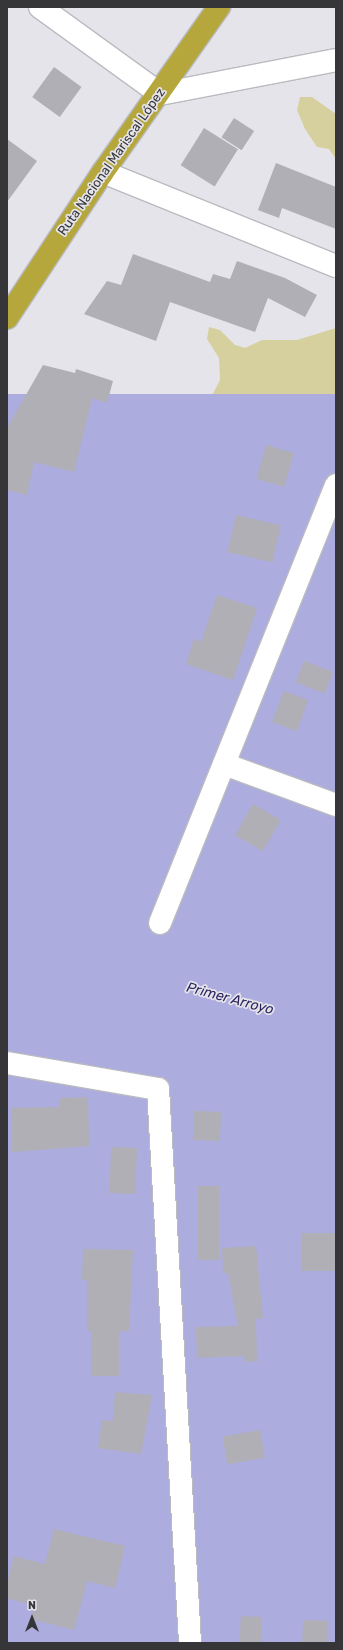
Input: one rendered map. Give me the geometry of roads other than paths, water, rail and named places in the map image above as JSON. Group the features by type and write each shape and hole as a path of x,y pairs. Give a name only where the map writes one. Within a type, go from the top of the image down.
{"highway":[{"name":"Ruta Nacional Mariscal López","path":"7,318 103,172 160,94 219,7"}],"street":[{"path":"40,7 160,94 336,60"},
{"path":"103,172 336,266"},
{"path":"160,923 336,485"},
{"path":"224,764 336,805"},
{"path":"7,1063 158,1089 190,1643"}],"water":[{"name":"Primer Arroyo","path":"7,394 336,394 336,1643 7,1643"}]}
